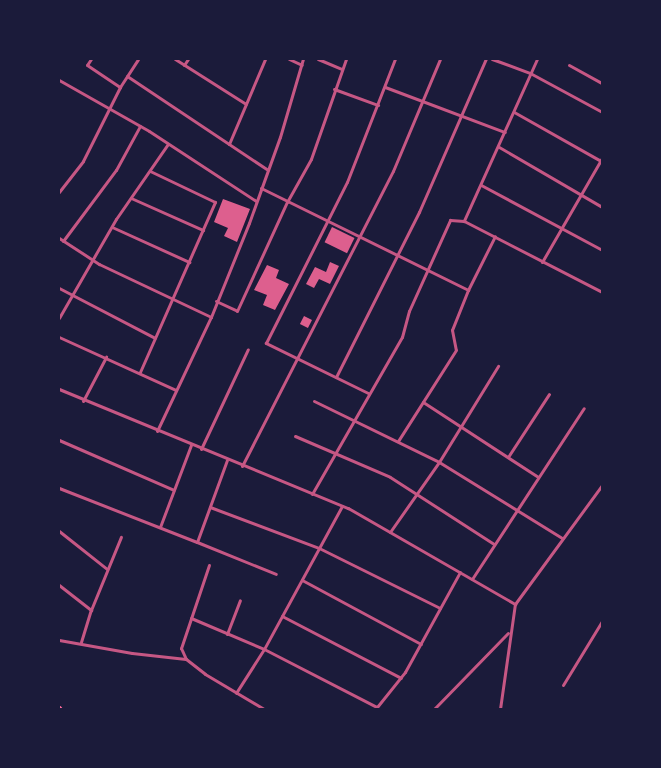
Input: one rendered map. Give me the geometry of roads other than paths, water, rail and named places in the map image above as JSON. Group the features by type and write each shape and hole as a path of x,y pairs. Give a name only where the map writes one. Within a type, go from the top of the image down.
{"street":[{"path":"91,59 87,65 120,87"},
{"path":"59,192 82,161 120,87 138,59"},
{"path":"175,59 246,104"},
{"path":"184,65 188,59"},
{"path":"229,144 265,59"},
{"path":"290,59 302,65"},
{"path":"157,431 211,317 268,170 304,59"},
{"path":"318,59 342,69"},
{"path":"216,301 237,311 286,202 311,159 346,59"},
{"path":"368,394 266,343 328,222 378,105 395,59"},
{"path":"242,466 360,237 424,101 440,59"},
{"path":"336,377 399,254 486,59"},
{"path":"492,59 530,73 602,112"},
{"path":"464,221 499,147 537,59"},
{"path":"568,65 602,83"},
{"path":"127,76 268,170"},
{"path":"59,80 108,110 140,126 256,201"},
{"path":"385,87 462,114 505,132"},
{"path":"334,90 378,105"},
{"path":"514,112 602,159 542,262"},
{"path":"64,241 121,163 140,126"},
{"path":"59,318 112,227 168,144"},
{"path":"499,147 602,207"},
{"path":"140,372 215,202 150,171"},
{"path":"481,185 602,250"},
{"path":"261,188 286,202 399,254 468,290"},
{"path":"131,198 203,230"},
{"path":"312,494 333,452 402,336 409,311 450,220 464,221 602,292"},
{"path":"112,227 189,262"},
{"path":"398,441 456,350 452,330 468,290 495,236"},
{"path":"59,238 92,259 211,317"},
{"path":"59,288 71,296 155,338"},
{"path":"59,337 140,372 176,390"},
{"path":"201,449 248,349"},
{"path":"83,401 106,357"},
{"path":"390,532 415,493 440,462 498,366"},
{"path":"59,388 83,401 342,506 515,604"},
{"path":"508,457 549,394"},
{"path":"314,401 353,418 440,462 562,538"},
{"path":"423,402 538,477"},
{"path":"472,579 584,408"},
{"path":"295,436 390,477 494,544"},
{"path":"59,440 174,490"},
{"path":"160,526 191,445"},
{"path":"197,542 227,460"},
{"path":"500,709 508,633 515,604 602,485"},
{"path":"59,488 160,526 276,574"},
{"path":"236,693 264,649 342,506"},
{"path":"210,507 319,548 440,608"},
{"path":"59,531 107,569"},
{"path":"80,642 121,537"},
{"path":"209,565 181,648 186,658 236,693 264,709"},
{"path":"191,618 264,649 377,707 401,678 460,572"},
{"path":"302,580 420,644"},
{"path":"59,584 91,610"},
{"path":"228,634 240,600"},
{"path":"282,616 401,678"},
{"path":"563,685 602,621"},
{"path":"434,709 508,633"},
{"path":"59,640 80,642 132,654 186,658"}]}
